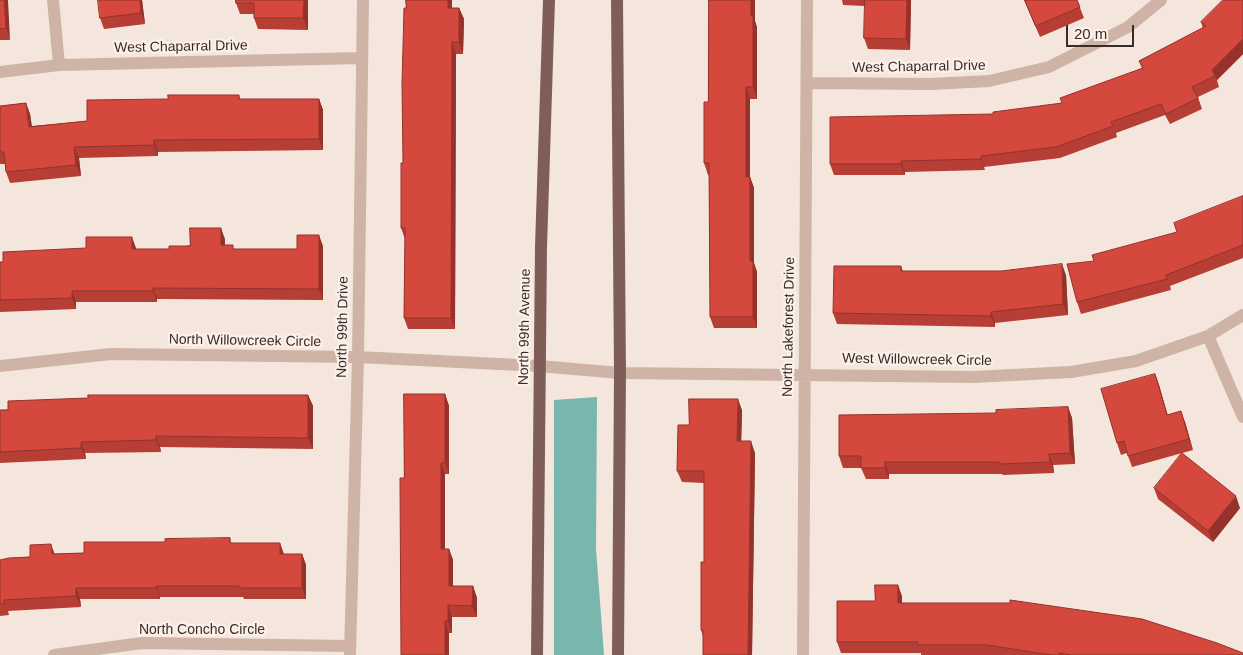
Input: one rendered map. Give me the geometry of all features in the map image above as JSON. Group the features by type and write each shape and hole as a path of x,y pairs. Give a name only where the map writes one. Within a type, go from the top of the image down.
{"main road":[{"name":"North 99th Avenue","path":"537,655 539,366 548,0"},
{"path":"617,0 620,373 618,655"}],"street":[{"path":"53,0 60,65"},
{"name":"North 99th Drive","path":"350,651 358,357 363,0"},
{"name":"North Lakeforest Drive","path":"803,655 807,0"},
{"name":"West Chaparral Drive","path":"807,83 931,84 989,82 1049,67 1128,27 1162,0"},
{"name":"West Chaparral Drive","path":"0,72 60,65 362,58"},
{"name":"West Willowcreek Circle","path":"580,369 620,373 804,374 973,378 1071,372 1136,361 1208,336 1243,315"},
{"path":"1208,336 1243,417"},
{"name":"North Willowcreek Circle","path":"0,366 111,354 358,357 580,369"},
{"name":"North Concho Circle","path":"54,655 142,643 350,651"}],"water":[{"path":"597,397 596,549 604,655 554,655 554,400"}],"building":[{"path":"0,0 4,0 6,28 0,29"},
{"path":"98,0 140,0 141,13 100,18"},
{"path":"236,0 304,0 303,18 254,18 254,3 236,3"},
{"path":"406,0 448,0 448,8 459,8 459,42 452,42 451,318 404,318 405,228 401,228 401,163 403,163 402,84 404,8 406,8"},
{"path":"709,0 751,0 751,16 753,16 753,87 746,87 746,177 750,177 750,261 753,261 753,317 710,317 709,163 704,163 704,102 708,102"},
{"path":"865,0 907,0 906,39 864,38"},
{"path":"1025,0 1077,0 1080,7 1036,26"},
{"path":"1223,0 1243,0 1243,39 1212,70 1215,76 1192,87 1198,98 1166,114 1161,104 1111,122 1113,126 1056,147 981,156 981,159 901,161 901,164 830,164 830,117 993,114 993,112 1062,103 1060,98 1143,68 1139,61 1206,26 1201,22"},
{"path":"168,95 239,95 239,99 319,99 319,139 154,140 154,145 74,147 76,165 6,172 4,152 0,152 0,106 26,103 29,127 87,121 87,100 168,99"},
{"path":"1243,196 1243,245 1166,275 1167,279 1077,302 1067,264 1094,261 1092,255 1177,232 1174,223"},
{"path":"190,228 221,228 221,245 233,245 233,249 297,249 297,235 319,235 319,289 153,288 153,291 72,291 72,298 0,300 0,262 3,262 3,252 86,248 86,237 132,237 132,249 169,249 169,246 190,246"},
{"path":"1062,264 1063,304 991,312 991,316 833,313 834,266 901,266 901,271 1001,271"},
{"path":"1155,374 1167,415 1181,411 1189,439 1128,456 1124,441 1117,443 1101,389"},
{"path":"404,394 445,394 445,463 441,463 441,549 449,549 449,586 473,586 472,606 448,605 448,621 445,621 445,655 401,655 400,478 404,478"},
{"path":"88,395 308,395 308,438 156,436 156,440 81,442 81,448 0,452 0,410 8,410 8,401 88,398"},
{"path":"689,399 738,399 737,441 751,441 748,655 703,655 701,562 704,562 704,471 677,471 678,425 689,425"},
{"path":"1068,407 1070,453 1049,454 1050,462 999,464 999,462 885,462 885,468 861,468 861,456 839,456 839,415 996,413 996,410"},
{"path":"1182,453 1236,496 1208,531 1154,488"},
{"path":"230,538 230,543 280,543 280,554 302,554 302,588 156,586 156,588 76,588 76,596 4,600 4,604 0,604 0,560 30,557 30,545 51,544 52,554 84,553 84,542 165,542 165,539"},
{"path":"875,585 898,585 898,603 1010,603 1010,600 1142,619 1217,643 1243,653 1243,655 1072,655 1059,653 1059,655 1051,655 987,645 918,645 918,642 837,642 837,601 875,601"}]}
